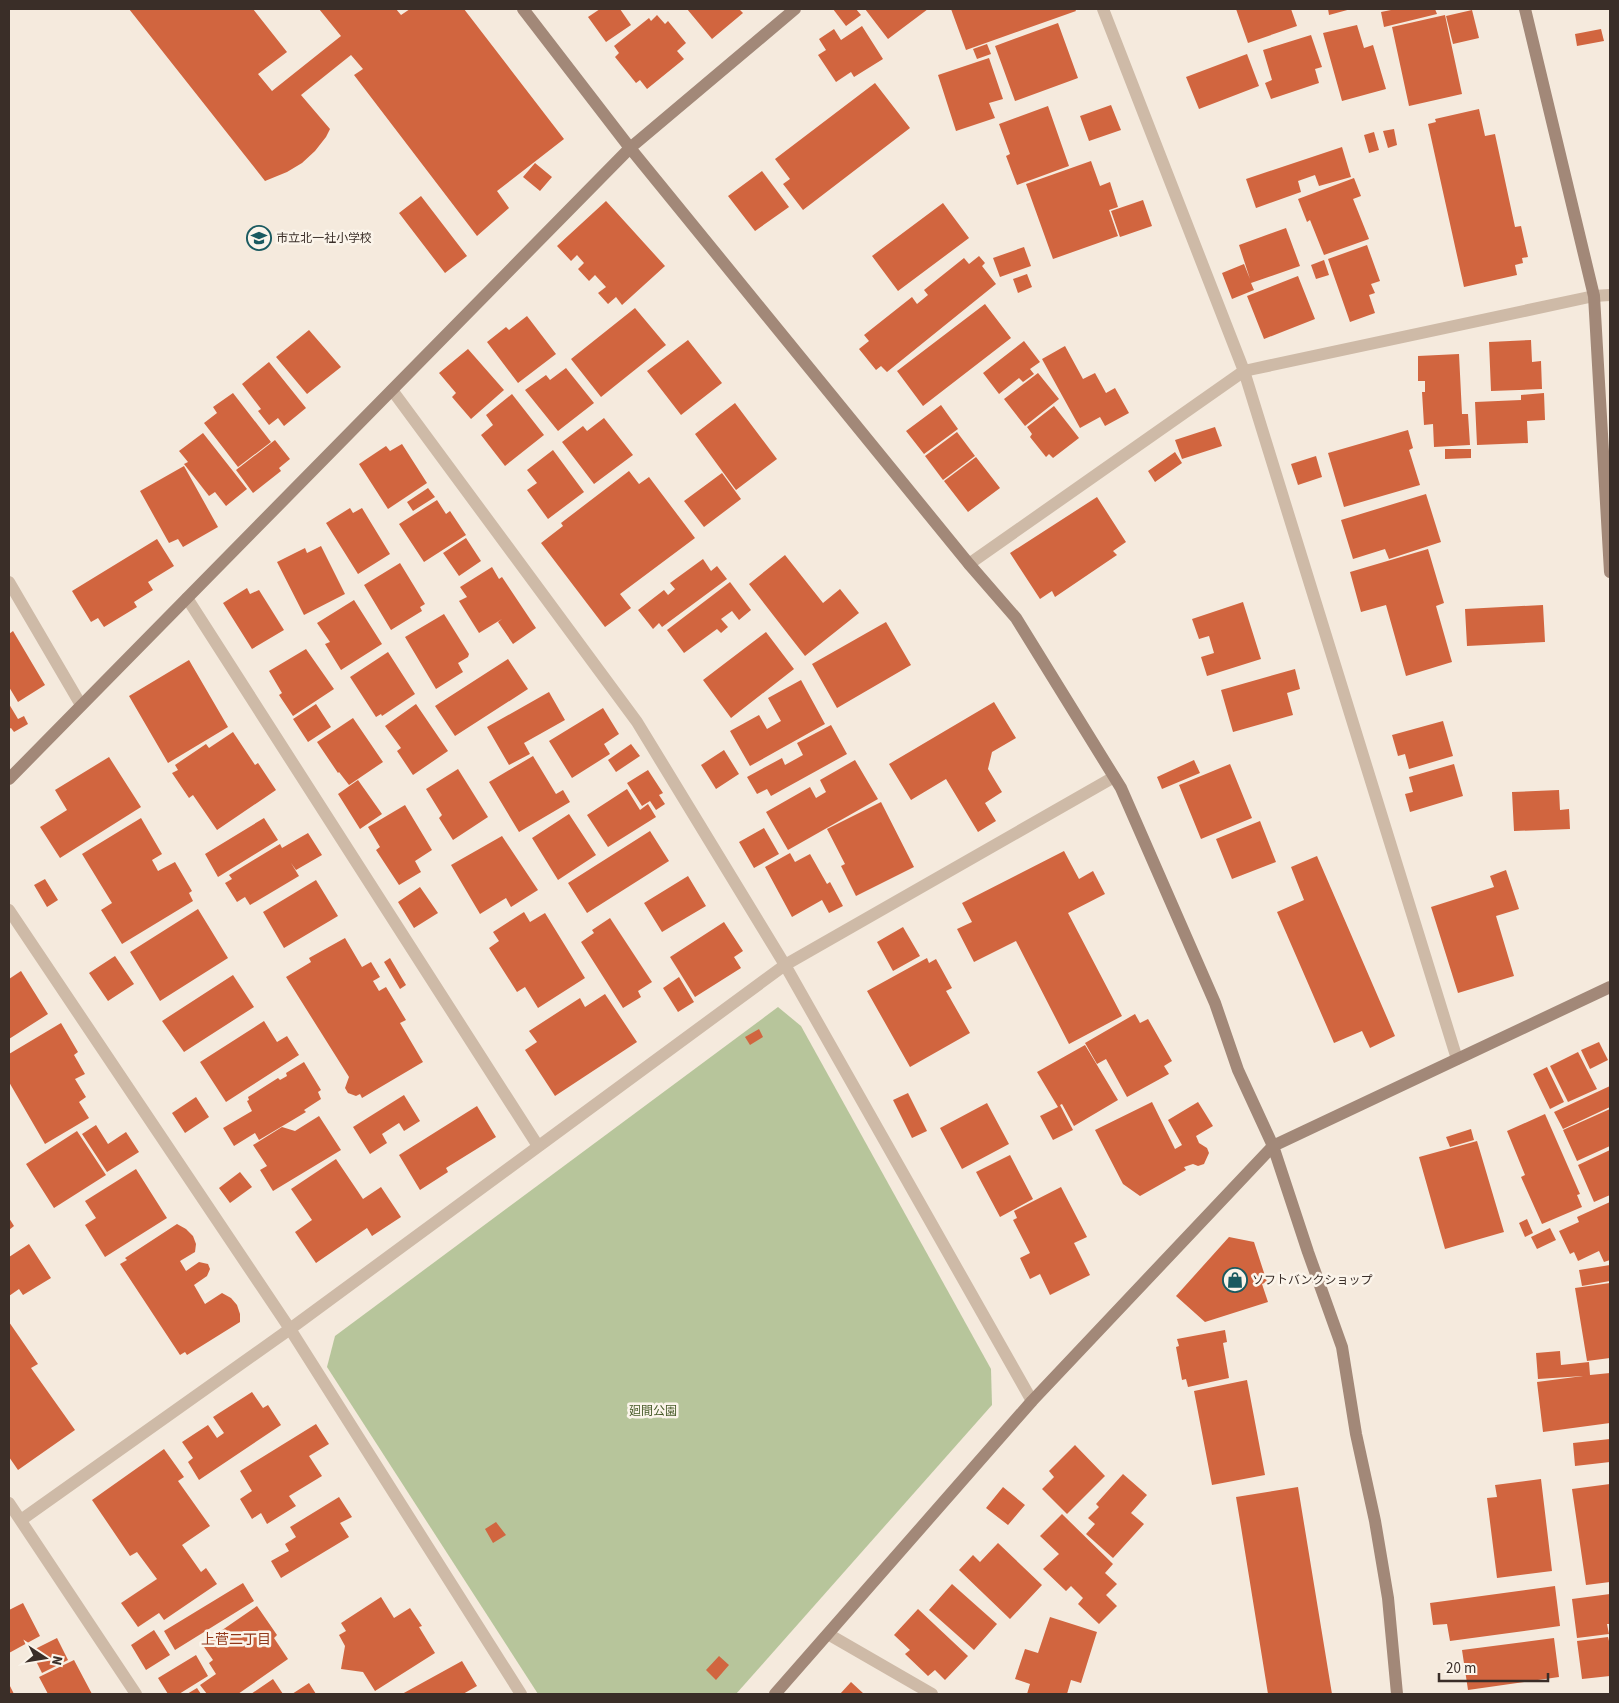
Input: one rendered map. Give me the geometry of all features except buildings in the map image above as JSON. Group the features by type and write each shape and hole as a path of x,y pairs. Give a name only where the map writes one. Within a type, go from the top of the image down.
{"street":[{"path":"523,9 630,148 969,564 1016,618 1121,788 1215,1003 1238,1070 1273,1146 1342,1347 1356,1434 1375,1521 1388,1598 1397,1694"},
{"path":"9,779 630,148 795,9"},
{"path":"1103,9 1244,371 1457,1059"},
{"path":"1525,9 1594,296 1610,572"},
{"path":"969,564 1244,371 1594,296 1610,295"},
{"path":"392,390 637,722 785,965 1032,1402"},
{"path":"9,582 82,705"},
{"path":"187,598 538,1146"},
{"path":"21,1520 290,1329 785,965 1114,777"},
{"path":"9,910 290,1329 521,1694"},
{"path":"775,1694 1032,1402 1273,1146 1610,987"},
{"path":"9,1503 136,1694"},
{"path":"828,1634 932,1694"}],"green space":[{"name":"廻間公園","path":"778,1007 801,1026 991,1369 992,1405 736,1694 538,1694 327,1367 335,1336"}],"place":[{"name":"市立北一社小学校","path":"259,238"},
{"name":"ソフトバンクショップ","path":"1235,1280"}],"district":[{"name":"上菅二丁目","path":"236,1640"}]}
